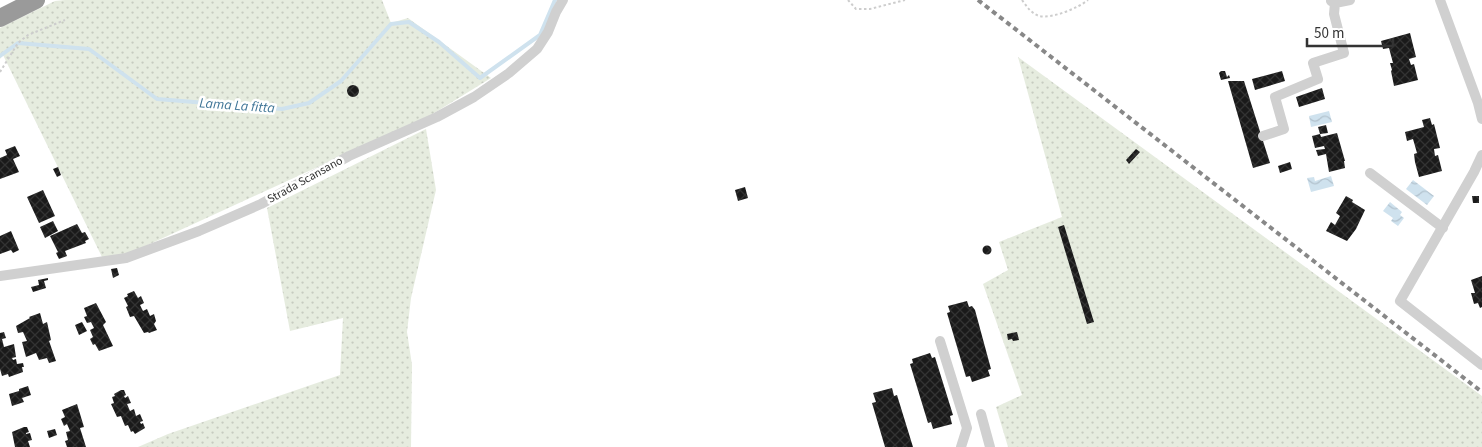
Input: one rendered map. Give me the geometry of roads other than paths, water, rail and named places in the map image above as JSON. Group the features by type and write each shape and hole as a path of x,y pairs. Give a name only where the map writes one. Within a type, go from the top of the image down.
{"highway":[{"path":"0,18 36,0"}],"street":[{"name":"Strada Scansano","path":"0,276 126,258 199,231 261,204 349,156 437,117 474,98 509,73 537,49 548,32 563,0"},
{"path":"1263,136 1284,129 1274,97 1318,79 1313,63 1344,53 1334,14 1333,2 1350,0"},
{"path":"1440,0 1478,103 1482,119"},
{"path":"1482,154 1474,172 1400,302 1482,365"},
{"path":"1370,173 1442,228"},
{"path":"940,341 967,428 960,447"},
{"path":"981,414 990,447"}],"water":[{"path":"1329,111 1332,122 1311,127 1309,116"},
{"path":"1331,176 1334,186 1311,192 1307,178 1314,177 1315,181"},
{"path":"1413,180 1434,196 1427,205 1406,189"},
{"path":"1390,202 1402,212 1400,215 1404,218 1398,226 1391,221 1393,218 1383,211"}],"waterway":[{"name":"Lama La fitta","path":"0,56 18,43 89,49 157,99 282,109 309,103 341,81 391,24 409,22 439,42 480,78 540,35 555,0"}],"railway":[{"path":"978,0 1482,392"}]}
